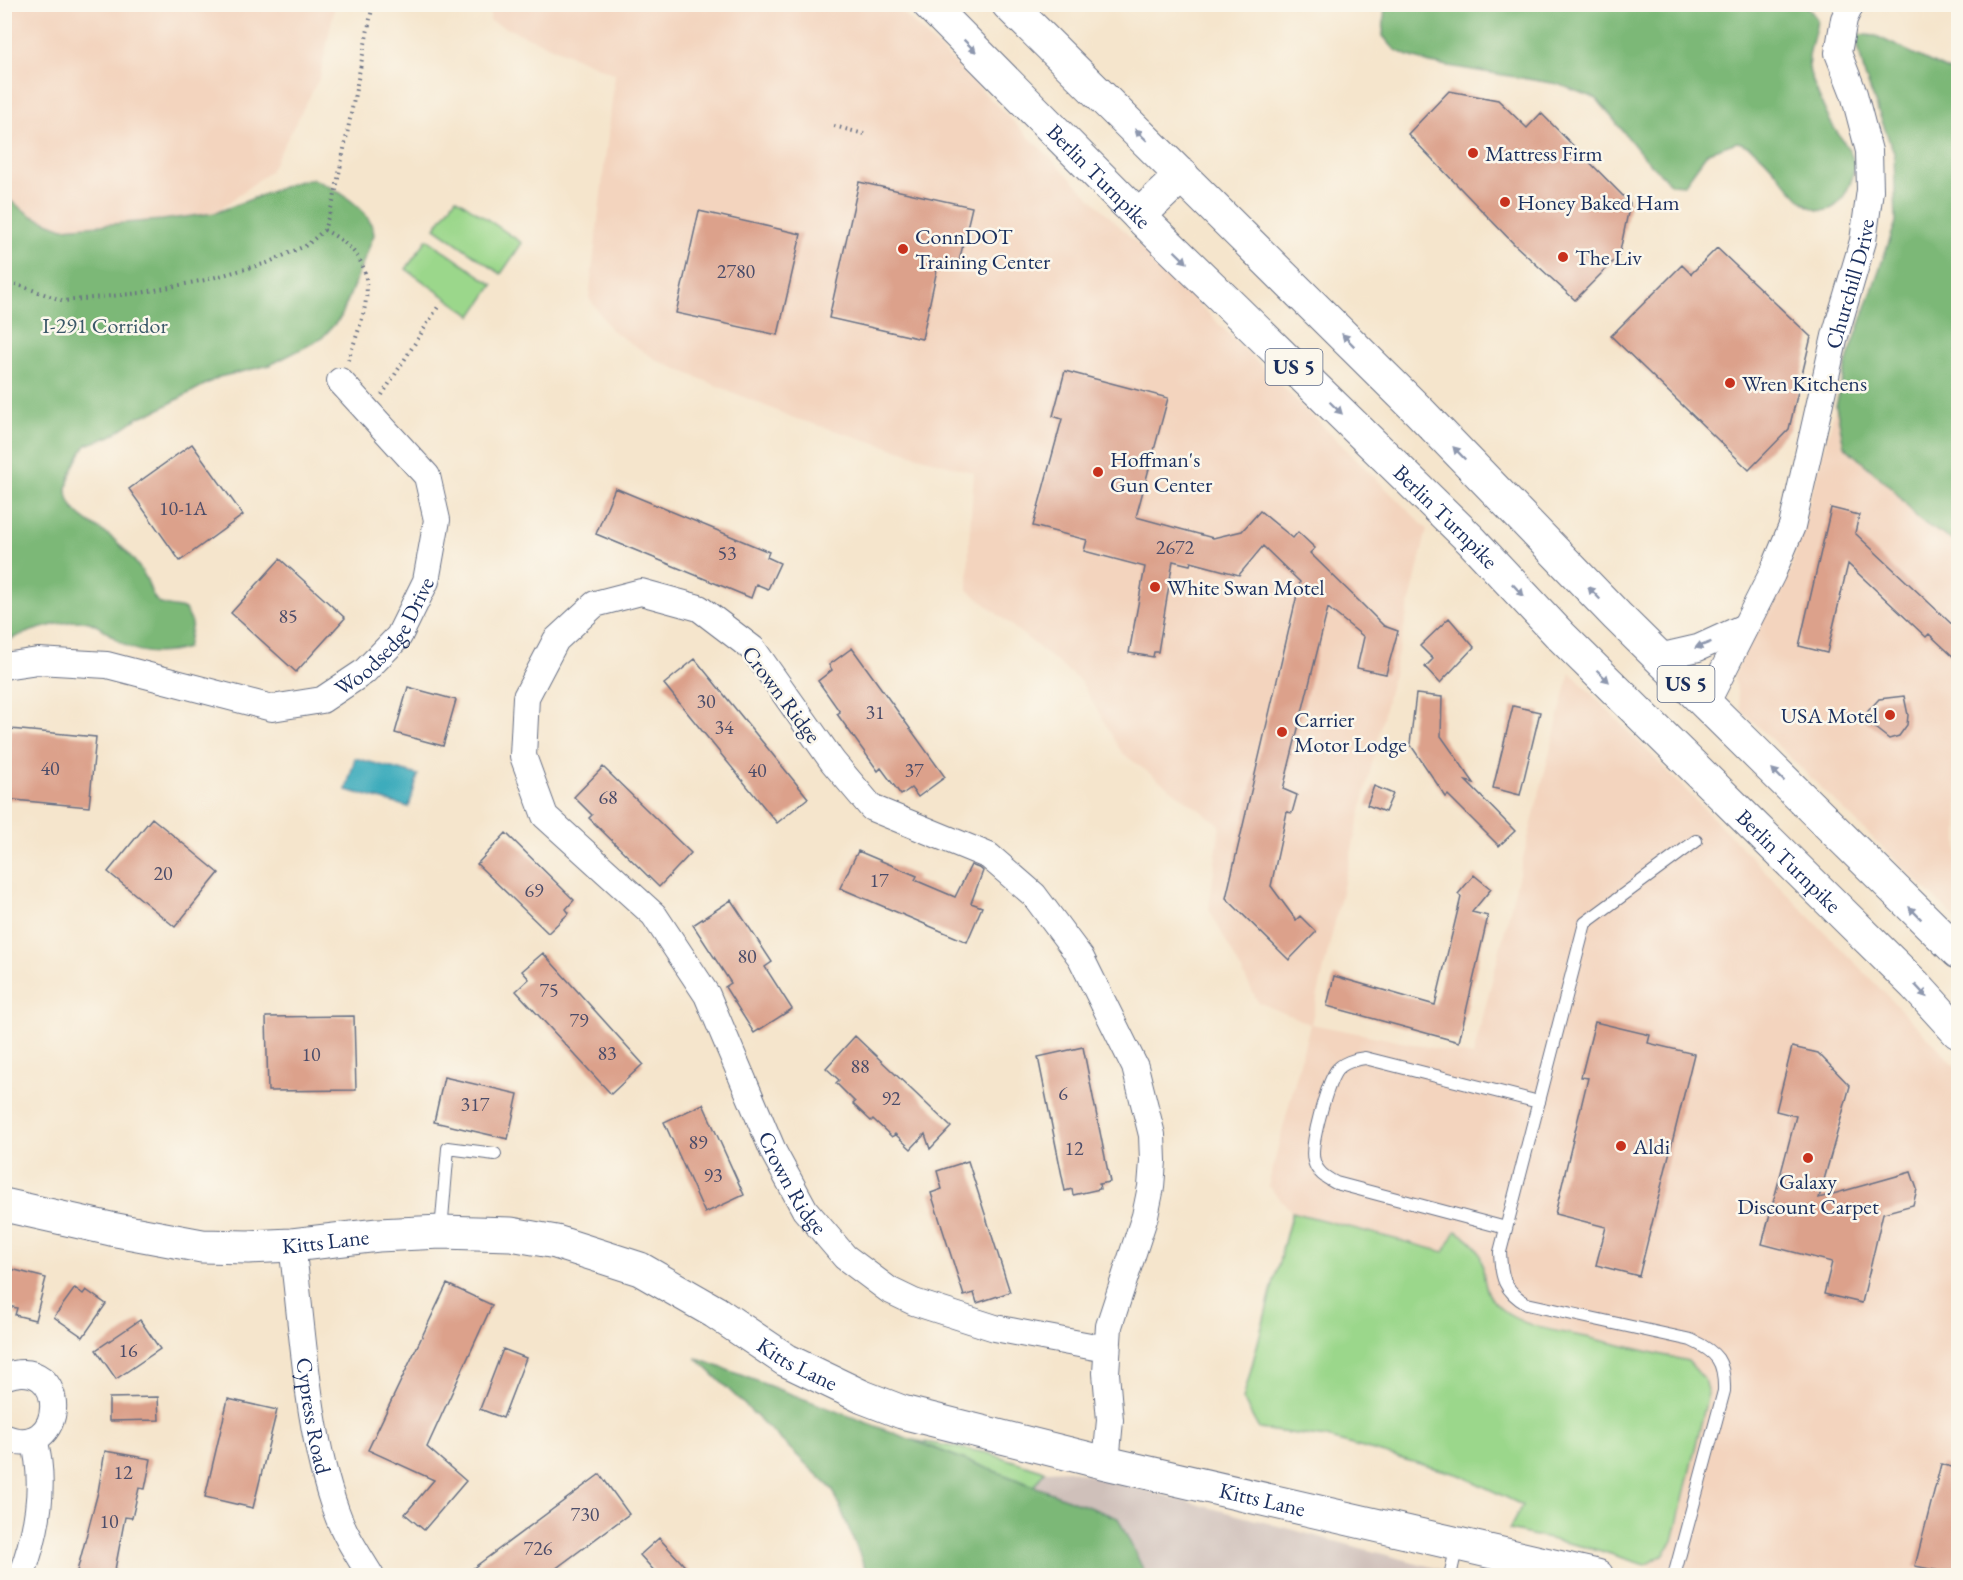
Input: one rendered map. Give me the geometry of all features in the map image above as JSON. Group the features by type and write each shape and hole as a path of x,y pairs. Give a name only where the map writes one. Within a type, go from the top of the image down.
{"main road":[{"name":"Berlin Turnpike","path":"929,4 1139,216 1471,540 1561,636 1699,770 1959,1032"},
{"name":"US 5","path":"1008,4 1419,411 1617,616 1921,918 1959,952"},
{"path":"1139,216 1182,176"},
{"path":"1561,636 1594,638 1617,616"},
{"name":"Kitts Lane","path":"4,1205 111,1229 202,1246 292,1245 378,1234 441,1232 511,1234 556,1242 630,1265 675,1287 786,1360 863,1397 942,1424 1597,1575"}],"street":[{"name":"Churchill Drive","path":"1706,704 1772,574 1792,526 1835,336 1863,241 1870,190 1869,151 1854,94 1839,53 1844,19 1851,4"},
{"name":"Woodsedge Drive","path":"4,666 39,661 107,665 272,708 322,699 364,672 399,636 426,581 437,520 427,477 340,381"},
{"name":"Crown Ridge","path":"1106,1349 995,1328 914,1302 889,1290 845,1257 805,1210 774,1153 707,994 654,915 545,816 527,766 524,756 526,697 556,640 595,604 641,592 699,608 753,649 833,762 872,808 989,856 1034,895 1081,958 1135,1067 1152,1135 1151,1187 1134,1251 1116,1302 1106,1349 1110,1420 1106,1462"},
{"path":"1659,657 1698,648 1744,627"},
{"name":"Cypress Road","path":"292,1245 310,1388 325,1474 336,1513 371,1575"},
{"path":"4,1377 14,1374 33,1375 42,1380 53,1397 53,1417 42,1433 34,1438 15,1441 4,1437"},
{"path":"21,1575 39,1497 40,1475 34,1438"}],"lane":[{"path":"1674,1575 1724,1391 1725,1372 1718,1358 1707,1347 1691,1340 1527,1304 1516,1298 1501,1278 1500,1252 1586,923 1696,841"},
{"path":"1506,1228 1336,1184 1322,1176 1314,1162 1313,1147 1332,1080 1338,1069 1355,1059 1365,1058 1539,1102"},
{"path":"441,1232 447,1148 495,1154"},
{"path":"1450,1575 1458,1544"}],"path":[{"path":"4,280 64,302 140,293 205,280 267,263 307,245 324,230 334,199 373,4"},
{"path":"834,126 864,134"},
{"path":"324,230 338,237 354,252 368,276 365,314 340,381"},
{"path":"370,414 438,307"}],"shaded area":[{"path":"490,4 895,5 1427,529 1311,1024 1473,1056 1570,672 1958,1068 1958,1575 1680,1576 1645,1565 1663,1555 1704,1379 1688,1361 1525,1323 1500,1308 1486,1292 1483,1258 1456,1231 1445,1252 1292,1212 1268,1186 1310,1024 1258,1002 1209,909 1220,825 1122,753 1081,682 968,590 974,473 794,418 658,361 611,330 589,298 615,74 490,21"},
{"path":"5,5 335,5 320,77 270,171 215,213 63,228 32,216 5,197"},
{"path":"1836,406 1844,446 1892,488 1920,521 1958,544 1958,921 1741,710 1734,677 1747,645 1789,575"},
{"path":"1069,1470 1462,1575 1146,1575 1118,1518 1034,1486 1045,1471"}],"green space":[{"path":"1385,5 1806,5 1817,19 1809,59 1810,73 1829,119 1851,153 1854,169 1852,180 1836,205 1827,210 1816,210 1805,204 1795,194 1762,156 1750,147 1737,142 1708,152 1684,185 1671,184 1643,156 1597,99 1558,84 1430,63 1395,50 1383,36"},
{"path":"1855,34 1876,36 1958,75 1958,544 1920,521 1892,488 1844,446 1836,406 1847,361 1896,222 1894,153 1865,76"},
{"name":"I-291 Corridor","path":"312,179 341,193 367,216 372,225 374,235 341,317 321,339 270,365 219,377 156,411 139,417 111,436 86,445 69,479 67,491 69,500 79,515 111,537 129,555 143,573 158,602 185,609 192,623 187,648 161,653 136,650 98,626 81,621 46,627 5,642 5,197 32,216 63,228 215,213 296,182"},
{"path":"456,198 522,243 501,274 435,228"},
{"path":"427,239 493,285 472,316 406,269"},
{"path":"1292,1212 1444,1252 1456,1231 1477,1249 1481,1258 1486,1288 1491,1298 1509,1315 1541,1328 1688,1361 1704,1379 1708,1394 1673,1541 1663,1555 1645,1565 1598,1550 1509,1530 1522,1505 1460,1475 1327,1438 1259,1429 1243,1400"},
{"path":"696,1358 1118,1518 1146,1575 868,1575 833,1490"},
{"path":"913,1440 988,1453 1045,1471 1034,1486"}],"water":[{"path":"355,758 418,775 409,807 346,790"}],"building":[{"path":"1449,91 1498,100 1527,128 1541,113 1630,203 1619,256 1575,300 1515,245 1408,134"},
{"path":"859,182 972,207 957,270 938,265 922,339 829,318"},
{"path":"699,211 801,234 778,335 676,313"},
{"name":"Wren Kitchens","path":"1717,248 1811,337 1789,429 1749,470 1611,336 1682,265 1691,274"},
{"path":"1065,371 1168,398 1136,517 1213,538 1242,531 1260,511 1293,538 1298,532 1315,548 1310,553 1384,626 1398,631 1386,674 1357,668 1364,637 1328,608 1283,789 1297,795 1292,813 1287,812 1271,886 1296,920 1300,916 1316,932 1289,960 1226,898 1300,582 1263,546 1239,575 1191,562 1190,565 1173,561 1158,652 1154,652 1153,657 1129,653 1145,567 1084,551 1087,540 1033,526 1062,419 1053,416"},
{"path":"192,444 243,515 180,561 129,489"},
{"path":"615,488 769,552 767,557 780,563 768,589 756,584 751,598 596,534"},
{"path":"1831,508 1859,515 1855,533 1959,631 1959,662 1929,634 1926,637 1848,564 1827,653 1799,646"},
{"path":"280,559 345,618 296,672 231,613"},
{"path":"1449,618 1474,647 1440,683 1425,667 1433,659 1420,646"},
{"path":"852,648 945,777 918,797 911,788 901,795 881,768 878,771 837,714 840,712 818,681 832,670 829,665"},
{"path":"695,659 808,798 777,823 664,684"},
{"path":"408,687 456,700 443,746 395,733"},
{"path":"1416,694 1442,697 1441,736 1474,783 1466,781 1515,831 1499,846 1448,795 1446,797 1410,744"},
{"path":"1904,696 1908,715 1907,725 1899,736 1889,739 1866,721 1868,711 1879,699"},
{"path":"1513,706 1540,712 1520,795 1493,788"},
{"path":"10,729 96,737 89,807 4,799"},
{"path":"603,767 691,853 659,887 589,818 592,815 574,797"},
{"path":"1374,786 1393,794 1385,812 1367,805"},
{"path":"152,818 219,873 175,927 108,872"},
{"path":"506,833 574,900 566,909 569,913 548,933 477,864"},
{"path":"858,851 917,876 915,880 955,897 971,865 981,869 983,871 971,903 982,907 967,942 840,888"},
{"path":"1474,875 1491,889 1472,912 1488,916 1459,1042 1327,1006 1334,976 1435,1005 1461,897 1458,894"},
{"path":"731,900 772,962 765,967 792,1009 754,1033 725,987 731,983 693,925"},
{"path":"543,953 643,1064 611,1094 516,991 529,979 522,971"},
{"path":"354,1016 356,1090 268,1091 266,1017"},
{"name":"Aldi","path":"1595,1022 1650,1035 1648,1043 1694,1054 1639,1276 1596,1265 1606,1227 1555,1214 1588,1078 1581,1077"},
{"path":"855,1036 951,1127 930,1149 925,1134 911,1149 895,1134 892,1137 873,1119 871,1121 853,1104 855,1102 836,1083 839,1080 826,1068"},
{"path":"1083,1047 1110,1182 1099,1184 1100,1189 1073,1195 1072,1189 1065,1191 1038,1057"},
{"path":"1792,1047 1818,1053 1850,1086 1819,1198 1911,1172 1917,1189 1913,1205 1883,1213 1862,1303 1824,1294 1832,1262 1762,1244 1796,1116 1776,1111"},
{"path":"444,1077 518,1094 508,1139 434,1122"},
{"path":"703,1104 744,1195 705,1213 664,1122"},
{"path":"968,1161 1010,1292 977,1303 974,1293 964,1296 931,1193 942,1189 937,1171"},
{"path":"11,1269 46,1278 35,1320 15,1315 17,1308 4,1305"},
{"path":"447,1284 492,1305 427,1447 466,1481 424,1530 405,1514 434,1480 368,1450"},
{"path":"75,1288 83,1294 86,1290 106,1304 83,1337 54,1317"},
{"path":"140,1320 160,1349 116,1379 96,1350"},
{"path":"503,1349 526,1358 503,1418 480,1409"},
{"path":"158,1397 159,1420 109,1421 109,1398"},
{"path":"228,1399 277,1410 253,1508 205,1497"},
{"path":"105,1451 151,1459 145,1489 139,1488 132,1518 125,1517 114,1575 76,1575 98,1492"},
{"path":"1941,1464 1959,1469 1959,1575 1915,1566"},
{"path":"600,1474 629,1514 547,1575 464,1575"},
{"path":"659,1538 693,1575 658,1575 640,1555"}],"place":[{"name":"Mattress Firm","path":"1473,153"},
{"name":"Honey Baked Ham","path":"1505,202"},
{"name":"ConnDOT Training Center","path":"903,249"},
{"name":"The Liv","path":"1563,257"},
{"name":"Wren Kitchens","path":"1730,383"},
{"name":"Hoffman's Gun Center","path":"1098,472"},
{"name":"White Swan Motel","path":"1155,587"},
{"name":"USA Motel","path":"1890,715"},
{"name":"Carrier Motor Lodge","path":"1282,732"},
{"name":"Aldi","path":"1621,1146"},
{"name":"Galaxy Discount Carpet","path":"1808,1158"}]}
